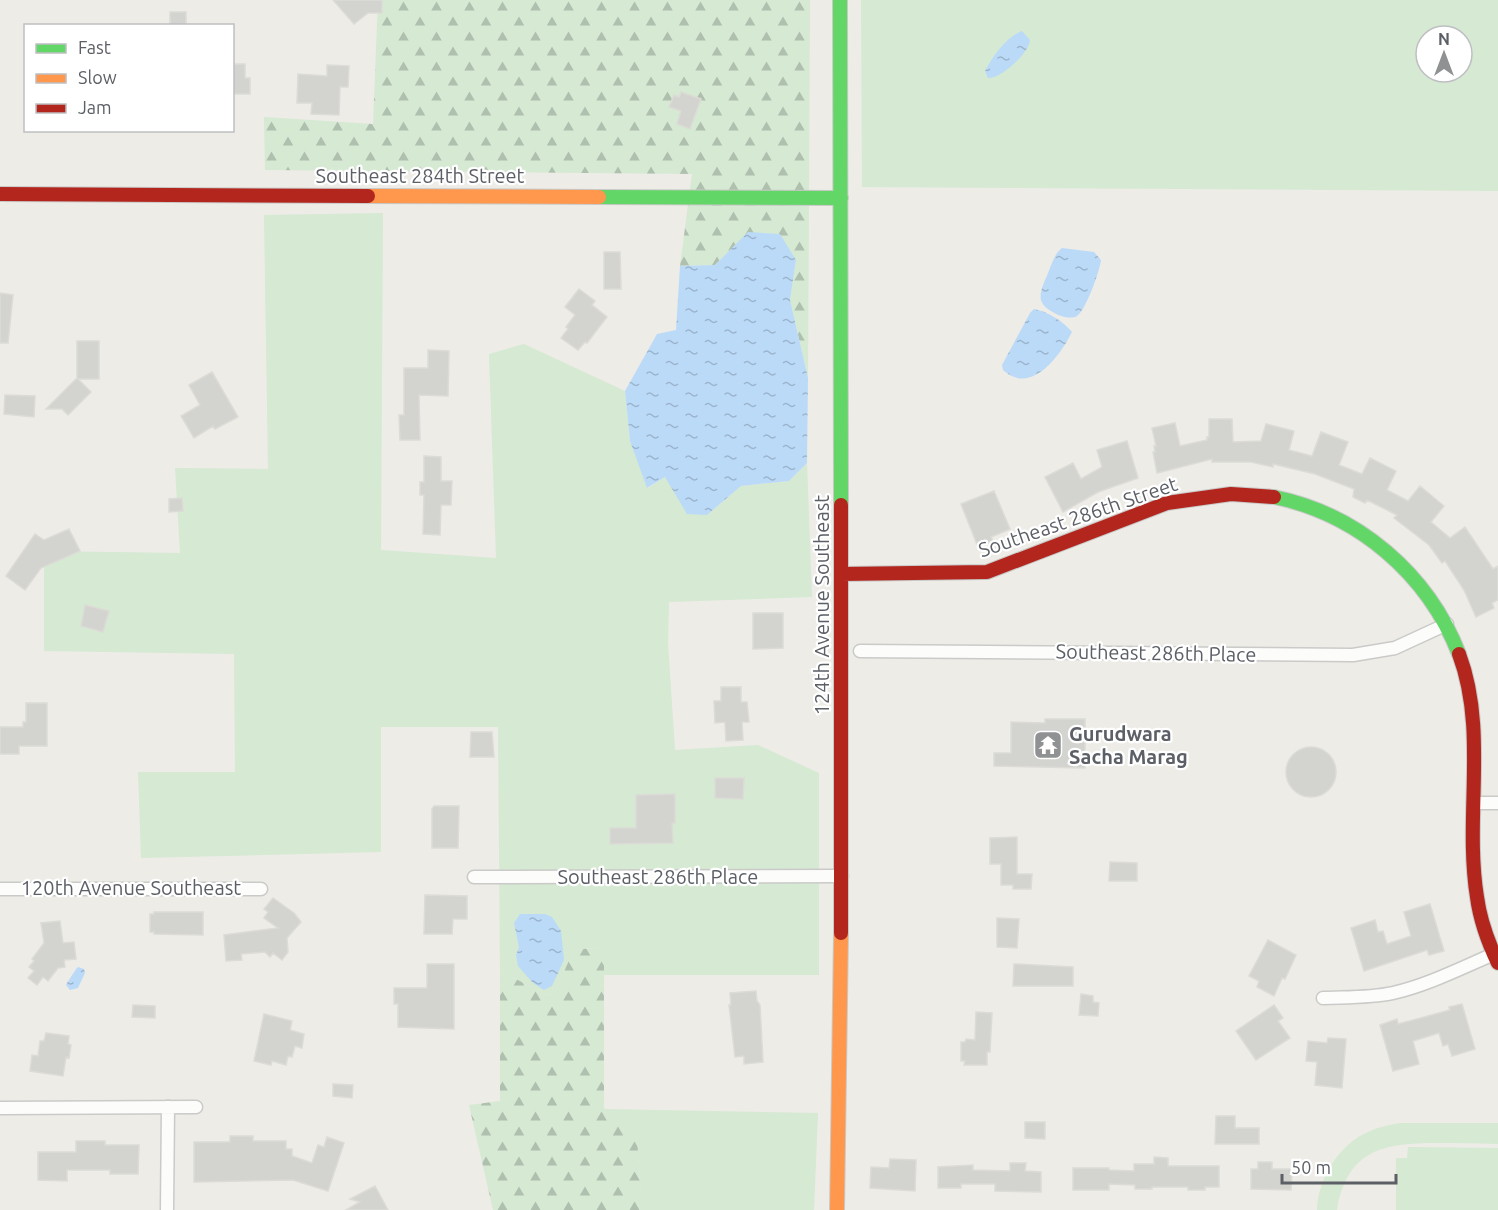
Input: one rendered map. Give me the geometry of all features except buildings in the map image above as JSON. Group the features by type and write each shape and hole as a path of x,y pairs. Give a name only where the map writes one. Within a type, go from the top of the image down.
{"street":[{"name":"124th Avenue Southeast","path":"837,1210 842,876 840,0"},
{"name":"Southeast 284th Street","path":"0,194 841,198"},
{"name":"Southeast 286th Street","path":"841,574 987,572 1167,503 1195,497 1253,494 1302,506 1350,526 1376,543 1420,582 1447,624 1461,659 1472,716 1473,880 1487,942 1496,958"},
{"name":"Southeast 286th Place","path":"860,651 1353,655 1395,648 1447,624"},
{"path":"1473,803 1498,803"},
{"name":"Southeast 286th Place","path":"474,877 842,876"},
{"name":"120th Avenue Southeast","path":"0,889 261,889"},
{"path":"1323,998 1392,994 1496,958"},
{"path":"167,1210 168,1107"},
{"path":"0,1108 196,1107"}],"green space":[{"path":"378,0 810,0 808,378 790,300 796,260 748,233 715,265 680,266 692,174 265,170 264,117 373,124"},
{"path":"861,0 1498,0 1498,191 862,187"},
{"path":"383,213 381,550 496,558 489,354 524,344 625,391 630,441 648,488 665,477 707,515 741,486 789,481 807,463 812,597 669,602 668,643 675,750 758,745 819,773 819,975 603,975 604,947 573,950 557,989 549,996 500,971 498,727 381,727 381,852 141,858 138,772 235,772 234,654 44,651 44,551 180,553 175,468 268,469 264,215"},
{"path":"604,947 604,1108 637,1138 642,1210 493,1210 469,1105 500,1101 500,971 549,996 557,989 573,950"},
{"path":"604,1109 818,1113 814,1210 642,1210 637,1138"},
{"path":"1400,1123 1498,1123 1498,1144 1418,1143 1384,1148 1359,1162 1349,1174 1337,1210 1317,1210 1321,1186 1339,1154 1368,1132"},
{"path":"1408,1147 1498,1148 1498,1210 1396,1210 1396,1158 1407,1158"}],"water":[{"path":"1022,31 1030,40 1020,58 1000,75 988,78 985,71 996,53 1005,42"},
{"path":"748,232 780,234 796,260 790,300 808,378 807,463 789,481 741,486 707,515 687,514 665,477 647,488 630,441 625,391 657,334 676,330 680,266 715,265"},
{"path":"1062,248 1094,252 1101,260 1088,298 1081,312 1073,317 1062,316 1051,311 1041,300 1044,283 1055,256"},
{"path":"1034,309 1065,324 1072,332 1060,352 1044,370 1034,376 1014,377 1003,370 1002,365"},
{"path":"520,914 545,914 552,917 561,931 564,960 552,986 544,990 533,983 518,966 516,955 519,947 514,923"},
{"path":"78,967 84,969 85,973 78,988 70,990 66,985"}],"traffic: fast":[{"path":"840,0 841,505"},
{"path":"599,197 841,198"},
{"path":"1274,497 1305,505 1334,517 1361,533 1386,552 1429,598 1446,625 1459,654"}],"traffic: slow":[{"path":"368,196 599,197"},
{"path":"837,1210 841,933"}],"traffic: jam":[{"path":"0,194 368,196"},
{"path":"841,574 987,572 1167,503 1231,494 1274,497"},
{"path":"841,505 841,933"},
{"path":"1459,654 1468,683 1472,713 1473,836 1477,897 1485,931 1498,963"}],"place":[{"name":"Gurudwara Sacha Marag","path":"1048,745"}]}
